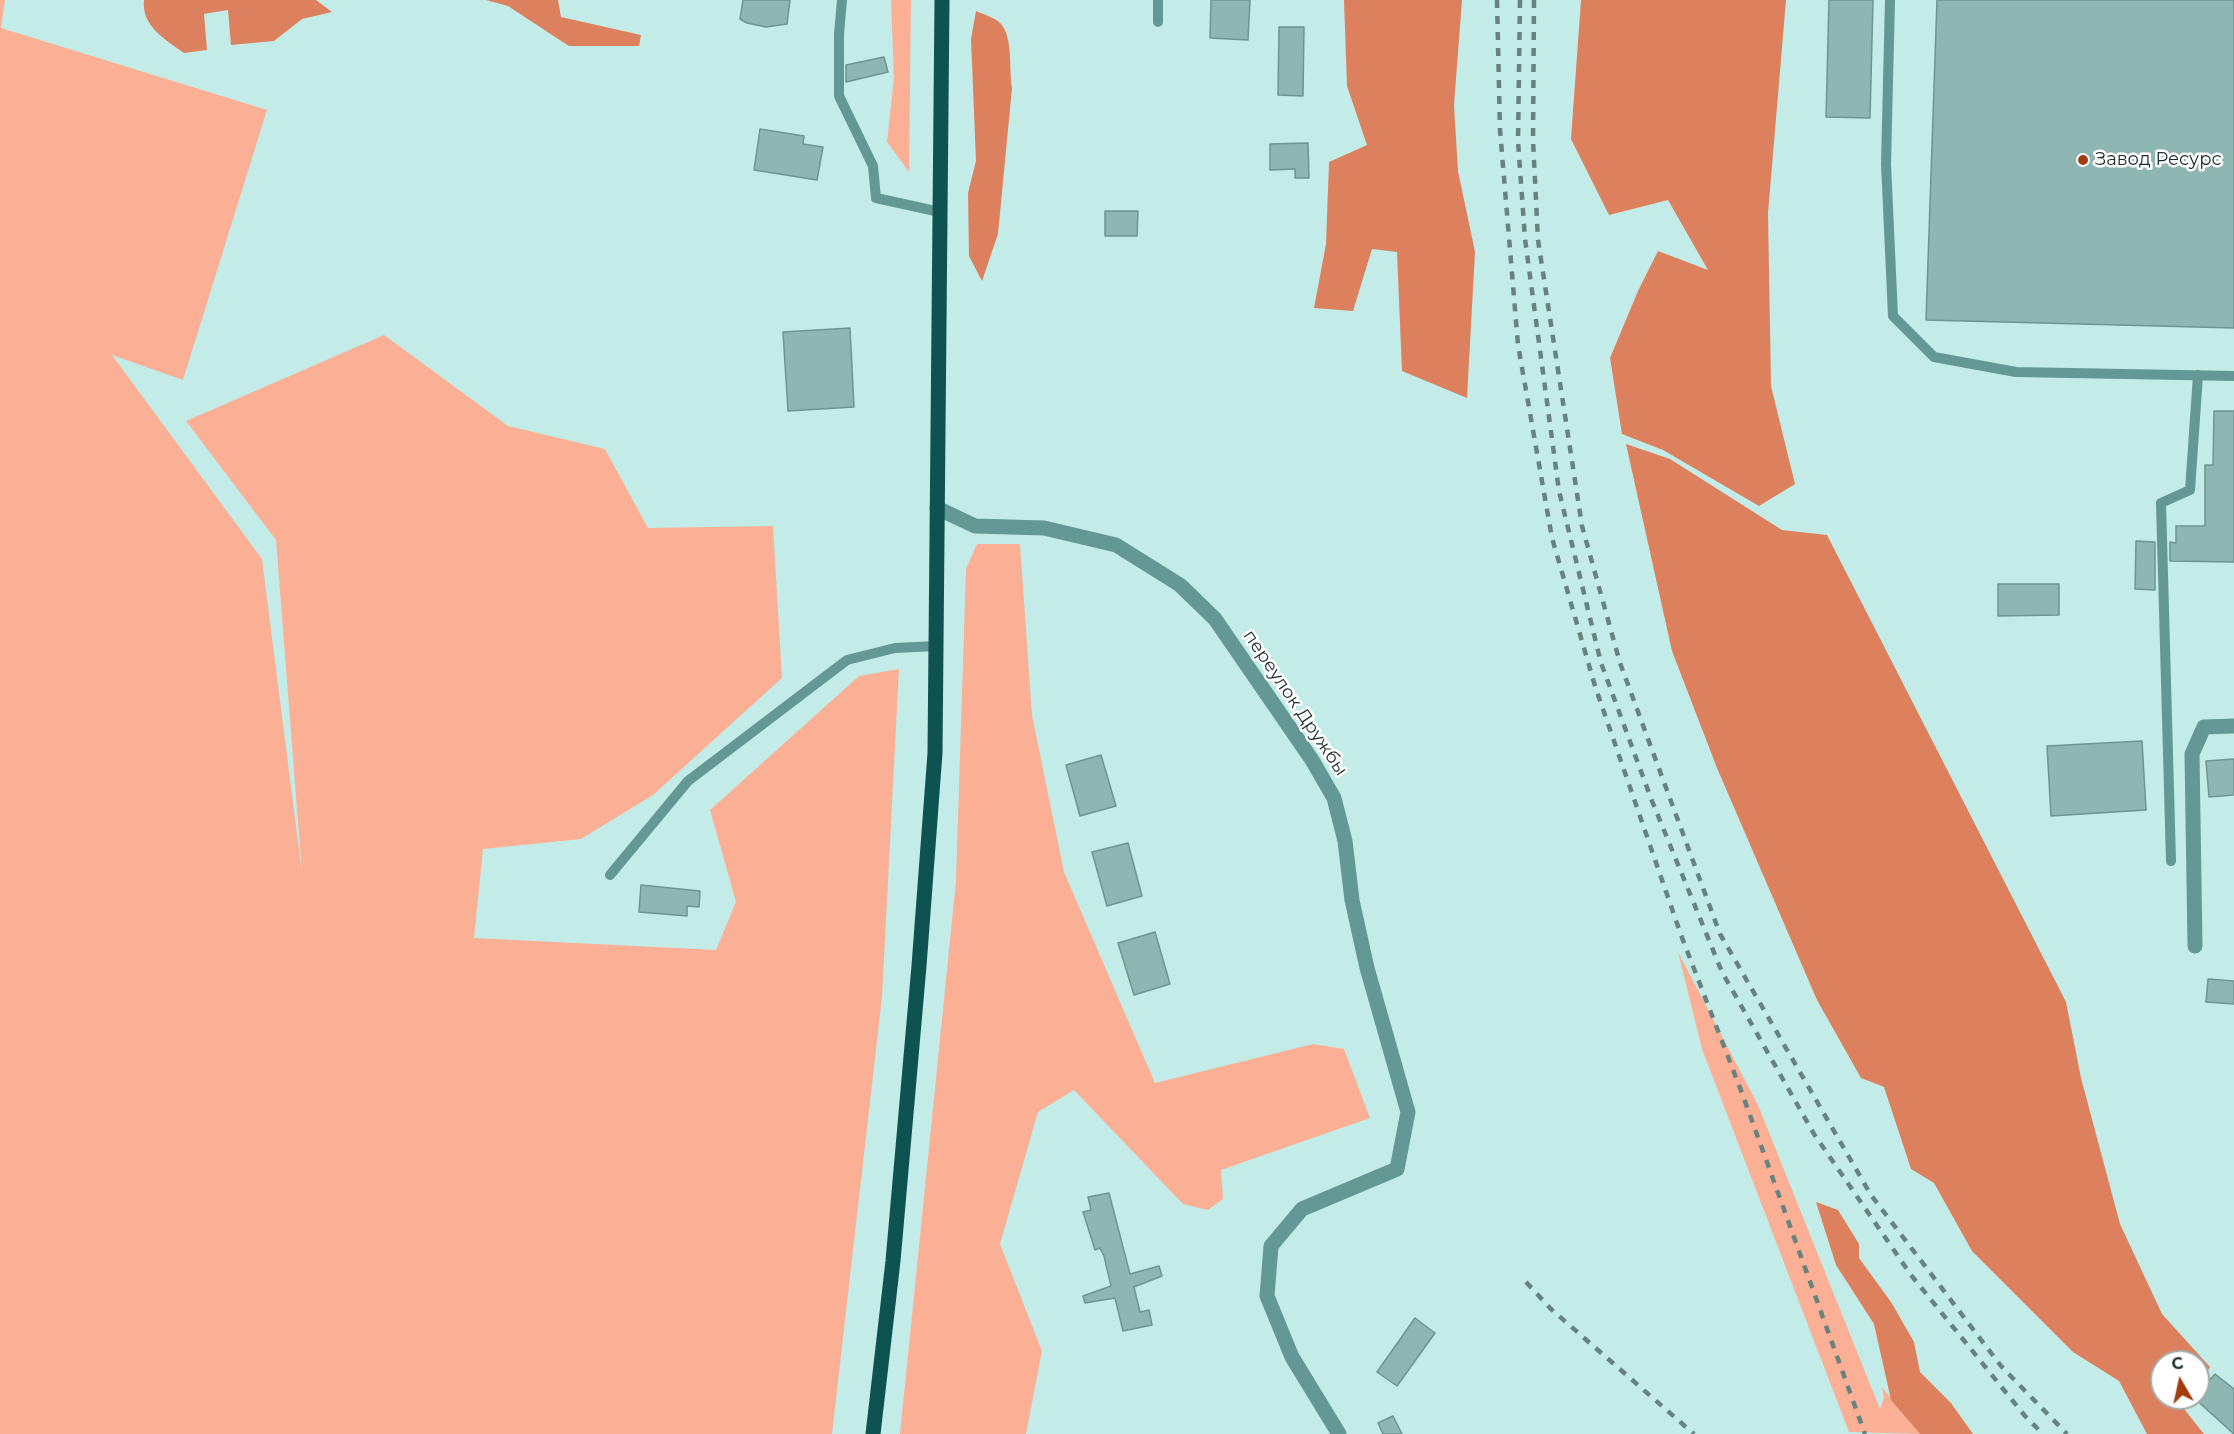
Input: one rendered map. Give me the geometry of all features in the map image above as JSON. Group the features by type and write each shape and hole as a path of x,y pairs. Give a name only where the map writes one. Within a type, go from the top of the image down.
{"main road":[{"path":"873,1434 893,1260 935,753 942,0"}],"street":[{"name":"переулок Дружбы","path":"937,508 975,526 1044,528 1116,545 1180,585 1215,620 1312,760 1334,798 1345,842 1352,900 1367,968 1408,1112 1397,1169 1302,1209 1271,1246 1267,1296 1292,1357 1339,1434"},
{"path":"2195,946 2192,754 2204,727 2234,726"}],"lane":[{"path":"842,0 838,34 839,96 873,166 876,198 940,212"},
{"path":"1158,0 1158,22"},
{"path":"1890,0 1886,164 1893,316 1934,357 2016,372 2234,376"},
{"path":"2171,861 2161,503 2190,490 2198,375"},
{"path":"610,876 688,781 847,660 895,648 936,646"}],"shaded area":[{"path":"0,0 5,0 1,28 267,110 183,380 112,355 262,559 302,873 276,540 186,421 384,335 508,426 605,449 648,528 773,526 782,678 653,795 581,839 483,849 474,938 716,950 736,902 710,810 859,676 899,669 882,997 832,1434 0,1434"},
{"path":"144,0 316,0 332,12 302,19 274,41 231,45 228,10 204,14 207,50 184,53 151,25 146,17"},
{"path":"486,0 558,0 561,17 641,35 639,46 569,46 508,6"},
{"path":"891,0 911,0 909,172 887,142 894,78"},
{"path":"1344,0 1462,0 1454,105 1458,171 1475,252 1467,398 1402,371 1397,252 1372,249 1353,311 1314,308 1326,244 1329,162 1367,145 1347,86"},
{"path":"1581,0 1786,0 1768,213 1771,386 1795,484 1759,506 1663,450 1622,434 1610,358 1638,291 1658,251 1708,270 1668,200 1609,215 1571,139"},
{"path":"976,11 996,20 1005,30 1009,45 1012,88 998,234 982,281 969,256 968,193 976,161 971,39"},
{"path":"1626,444 1670,459 1782,530 1827,535 2066,1002 2081,1078 2120,1224 2162,1314 2195,1350 2150,1350 2150,1410 2185,1410 2204,1434 2147,1434 2119,1381 2073,1352 1972,1251 1934,1183 1911,1169 1884,1087 1861,1078 1817,1000 1717,768 1672,651"},
{"path":"977,544 1020,544 1032,715 1064,872 1155,1083 1313,1044 1344,1049 1370,1118 1221,1170 1223,1199 1208,1210 1183,1204 1074,1090 1038,1112 1000,1244 1042,1351 1026,1434 900,1434 956,881 966,569"},
{"path":"1678,952 1758,1105 1880,1409 1884,1398 1882,1387 1920,1434 1849,1432 1702,1049"},
{"path":"1816,1202 1838,1210 1859,1244 1859,1258 1891,1302 1914,1342 1920,1372 1951,1403 1973,1434 1920,1434 1891,1400 1874,1324 1836,1265"}],"building":[{"path":"743,0 790,0 787,24 766,27 747,23 740,19"},
{"path":"1211,0 1250,0 1248,40 1210,38"},
{"path":"1829,0 1873,0 1870,118 1826,117"},
{"name":"Завод Ресурс","path":"1937,0 2234,0 2234,328 1926,320"},
{"path":"1279,27 1304,27 1303,96 1278,95"},
{"path":"884,57 888,72 846,82 846,65"},
{"path":"760,129 804,136 803,144 823,147 817,180 754,170"},
{"path":"1308,143 1309,178 1295,178 1295,169 1270,170 1270,144"},
{"path":"1105,211 1138,211 1137,236 1105,236"},
{"path":"850,328 854,407 788,411 783,332"},
{"path":"2214,411 2234,411 2234,562 2170,561 2170,542 2176,543 2176,526 2205,526 2205,465 2213,465"},
{"path":"2136,541 2155,542 2155,590 2135,589"},
{"path":"1998,584 2059,584 2059,615 1998,616"},
{"path":"2142,741 2146,810 2051,816 2047,746"},
{"path":"1101,755 1116,806 1080,816 1066,765"},
{"path":"2234,759 2234,795 2209,797 2206,761"},
{"path":"1128,843 1142,896 1107,906 1092,852"},
{"path":"641,885 700,891 699,907 687,906 687,916 639,912"},
{"path":"1155,932 1170,984 1134,995 1118,943"},
{"path":"2208,979 2234,981 2234,1004 2206,1002"},
{"path":"1109,1193 1130,1274 1159,1266 1162,1276 1134,1287 1140,1312 1149,1310 1152,1325 1123,1331 1115,1298 1085,1303 1083,1296 1111,1286 1104,1256 1100,1248 1095,1250 1083,1212 1091,1210 1088,1197"},
{"path":"1415,1318 1435,1333 1397,1386 1377,1372"},
{"path":"2215,1374 2234,1389 2234,1434 2207,1410 2210,1410 2210,1379"},
{"path":"1393,1416 1402,1434 1383,1434 1378,1423"}],"railway":[{"path":"1497,0 1500,130 1518,345 1552,538 1595,686 1681,935 1742,1093 1865,1434"},
{"path":"1520,0 1518,141 1525,239 1559,491 1601,663 1652,801 1722,972 1814,1134 1911,1275 2025,1416 2043,1434"},
{"path":"1534,0 1533,140 1538,240 1582,526 1620,663 1720,934 1871,1195 2001,1366 2067,1434"},
{"path":"1526,1282 1551,1309 1694,1434"}],"place":[{"name":"Завод Ресурс","path":"2083,160"}]}
